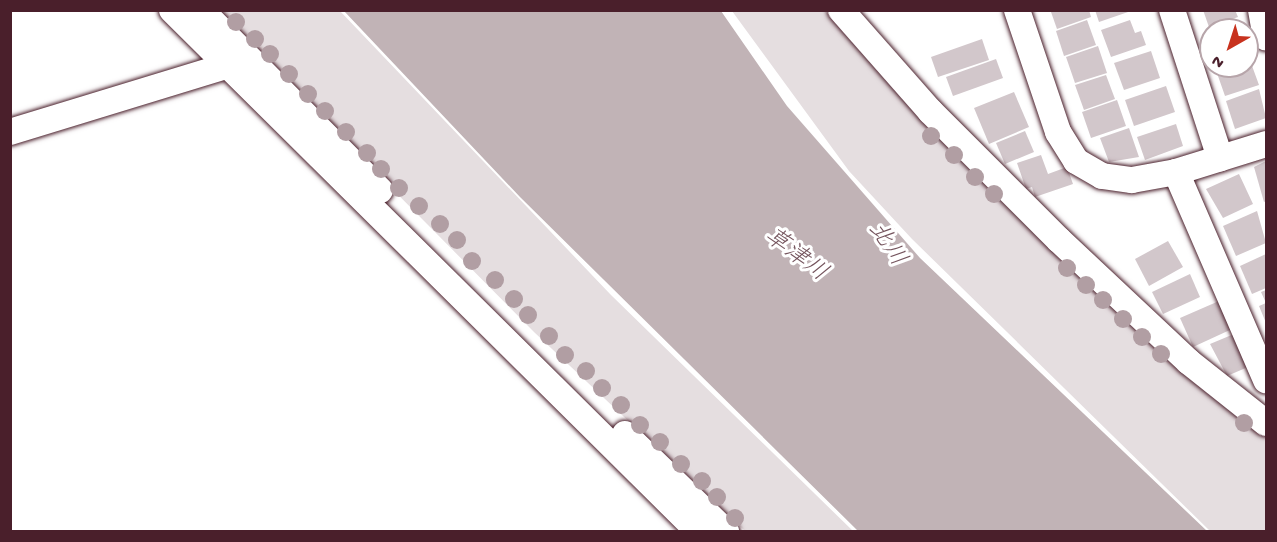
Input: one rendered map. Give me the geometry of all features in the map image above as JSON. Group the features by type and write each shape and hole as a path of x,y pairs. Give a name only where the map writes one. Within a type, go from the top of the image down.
{"street":[{"path":"172,10 226,66 696,527"},
{"path":"201,10 726,531"},
{"path":"841,10 930,111 1059,240 1189,362 1266,423"},
{"path":"1017,10 1058,132 1076,161 1102,176 1132,180 1176,172 1266,144"},
{"path":"1172,10 1221,158"},
{"path":"1261,10 1266,38"},
{"path":"10,132 226,66"},
{"path":"1176,172 1266,380"}],"shaded area":[{"path":"216,11 340,11 611,295 853,531 745,531 534,332"},
{"path":"732,11 825,11 936,132 1186,373 1266,437 1266,531 1210,531 912,239 849,171"}],"water":[{"path":"344,11 721,11 787,106 920,258 1207,531 858,531 520,197"}],"building":[{"path":"1089,10 1091,17 1057,29 1051,12"},
{"path":"1095,10 1131,10 1131,11 1099,22"},
{"path":"1203,10 1235,10 1238,17 1235,18 1206,18"},
{"path":"1087,20 1096,45 1064,56 1056,31"},
{"path":"1130,20 1135,33 1141,31 1146,45 1111,57 1101,30"},
{"path":"982,39 989,60 938,77 931,57"},
{"path":"1098,46 1107,73 1075,83 1066,57"},
{"path":"1151,51 1160,78 1124,90 1114,63"},
{"path":"996,59 1003,78 953,96 946,77"},
{"path":"1106,75 1115,99 1084,110 1075,85"},
{"path":"1219,78 1256,78 1259,85 1225,96"},
{"path":"1166,86 1175,112 1134,126 1125,100"},
{"path":"1259,89 1266,118 1235,129 1226,101"},
{"path":"1014,92 1029,127 989,144 974,108"},
{"path":"1117,100 1126,126 1091,138 1082,112"},
{"path":"1176,124 1183,146 1145,160 1137,137"},
{"path":"1129,128 1139,157 1109,162 1100,138"},
{"path":"1025,131 1034,152 1005,164 996,143"},
{"path":"1041,155 1048,174 1067,167 1073,184 1035,197 1032,187 1026,189 1017,163"},
{"path":"1266,161 1266,201 1264,202 1254,167"},
{"path":"1239,174 1253,204 1223,218 1206,189"},
{"path":"1257,211 1266,243 1236,256 1223,226"},
{"path":"1168,241 1183,267 1149,286 1135,259"},
{"path":"1266,254 1266,288 1252,294 1240,266"},
{"path":"1190,274 1200,297 1163,314 1152,292"},
{"path":"1266,290 1266,303 1261,292"},
{"path":"1219,301 1232,329 1193,347 1180,318"},
{"path":"1266,303 1266,323 1259,306"},
{"path":"1234,334 1248,367 1227,376 1210,344"}],"water label":[{"name":"北川","path":"886,245"},
{"name":"草津川","path":"795,256"}]}
